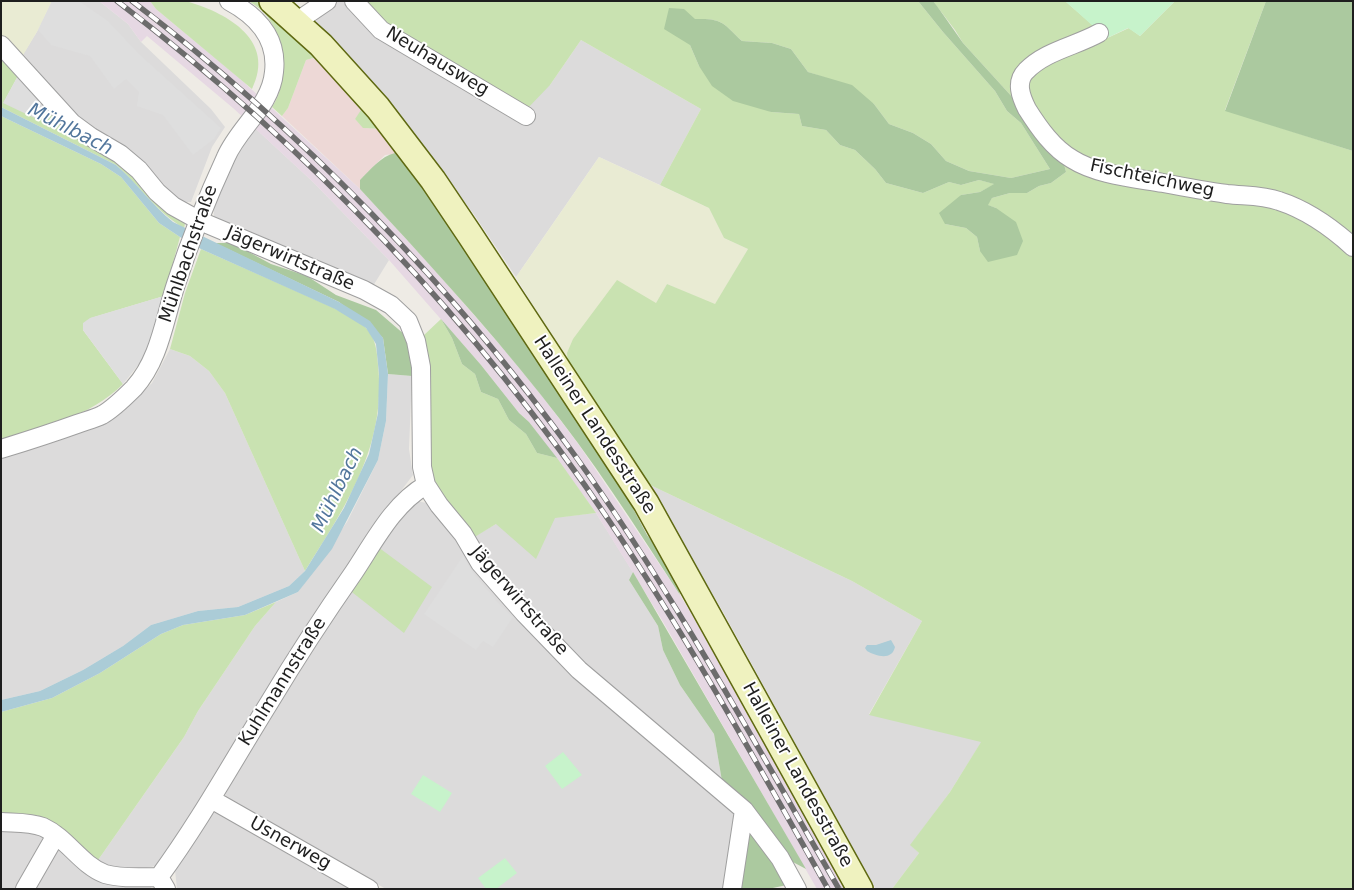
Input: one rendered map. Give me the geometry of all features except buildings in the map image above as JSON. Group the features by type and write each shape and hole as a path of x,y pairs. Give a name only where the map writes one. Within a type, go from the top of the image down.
{"main road":[{"name":"Halleiner Landesstraße","path":"272,1 321,45 367,95 401,137 433,180 618,459 651,512 860,889"}],"street":[{"name":"Mühlbachstraße","path":"1,449 103,414 133,388 145,374 158,346 176,284 213,183 229,150 266,99 271,87 274,72 274,56 268,35 257,21 228,1"},
{"path":"296,22 327,1"},
{"name":"Neuhausweg","path":"354,1 381,30 526,116"},
{"name":"Fischteichweg","path":"1099,32 1084,41 1041,58 1024,72 1020,84 1021,97 1036,122 1058,149 1073,160 1089,167 1127,177 1278,200 1320,220 1353,247"},
{"name":"Jägerwirtstraße","path":"1,45 72,123 120,154 139,170 157,192 198,226 364,290 391,305 408,321 416,341 421,366 422,467 426,485 439,504 463,534 480,562 524,613 579,670 744,810 780,858 797,889"},
{"name":"Kuhlmannstraße","path":"162,883 179,850 269,702 337,596 395,511 417,490 426,485"},
{"name":"Usnerweg","path":"211,799 369,889"},
{"path":"732,889 744,810"},
{"path":"1,822 30,824 44,828 56,835 93,868 104,874 162,883"},
{"path":"25,889 56,835"}],"shaded area":[{"path":"52,1 99,1 128,24 141,42 211,109 225,127 212,147 191,202 177,202 78,118 23,54 38,30"},
{"path":"52,1 79,1 108,21 139,54 221,128 214,139 193,155 163,115 137,106 139,92 126,79 114,89 90,56 51,45 38,30"},
{"path":"99,1 150,1 156,9 237,76 360,189 433,268 507,353 579,445 680,595 849,889 817,889 662,620 596,513 529,422 519,413 481,365 389,260 313,182 233,108 147,36 141,42 128,24"},
{"path":"337,1 362,1 550,85 581,40 701,109 660,185 599,157 516,277 473,213 409,130 315,24 319,13"},
{"path":"313,58 318,61 362,111 355,119 364,128 385,129 403,153 385,155 360,180 360,189 282,116 288,108 306,60"},
{"path":"20,72 48,102 39,120 3,103"},
{"path":"255,128 313,182 389,260 373,286 219,224 214,216 213,204 240,149"},
{"path":"164,296 147,354 123,384 83,330 83,323 90,318"},
{"path":"170,349 190,356 209,371 225,393 305,571 289,586 238,607 198,611 151,625 123,646 83,670 40,691 1,700 1,455 94,426 127,407 152,383"},
{"path":"388,374 412,376 409,449 413,475 394,500 209,792 161,861 155,866 147,868 107,868 96,863 184,737 198,711 255,626 276,602 298,592 347,522 378,460 386,421"},
{"path":"646,483 852,581 922,621 869,714 982,741 950,792 911,845 919,853 892,889 876,889 722,610"},
{"path":"417,501 426,503 459,545 496,524 596,513 633,572 629,580 658,626 663,650 680,685 714,734 722,781 748,804 735,889 386,889 226,800 225,791 348,589 411,504"},
{"path":"463,556 474,574 500,605 513,617 493,647 483,641 476,650 424,614"},
{"path":"215,812 220,812 355,889 177,889 175,870 179,860 210,816"},
{"path":"1,828 30,829 48,838 55,846 148,883 152,889 1,889"}],"green space":[{"path":"1,1 52,1 38,30 16,67 1,53"},
{"path":"150,1 189,2 204,7 233,22 253,44 258,57 258,72 252,89 156,9"},
{"path":"249,1 260,1 309,44 385,129 363,128 355,119 361,110 318,61 313,58 306,60 288,108 282,116 272,107 281,86 283,75 279,40 269,19"},
{"path":"362,1 918,1 995,91 1007,111 1021,123 1050,169 1011,178 969,171 946,161 931,144 913,133 889,124 874,104 829,79 808,72 791,49 772,43 742,41 726,26 717,21 695,19 690,45 699,66 771,112 799,114 802,126 826,130 840,145 855,150 875,169 886,183 923,193 949,182 961,185 979,180 995,184 980,192 961,195 945,224 966,228 977,237 980,251 996,208 987,205 992,198 1010,193 1027,193 1039,186 1051,183 1066,172 1064,164 1118,180 1294,210 1353,252 1353,889 892,889 919,853 910,845 950,792 981,742 869,715 922,621 852,581 646,483 568,363 567,353 573,339 617,280 656,303 667,284 715,304 748,249 724,238 709,208 660,185 701,109 581,40 550,85 526,110 384,28"},
{"path":"918,1 933,1 963,43 1014,99 1064,164 1066,172 1051,183 1039,186 1027,193 1010,193 992,198 988,205 996,208 1016,222 1023,241 1017,255 988,262 980,251 977,237 966,228 945,224 939,213 961,195 980,192 994,184 979,180 961,185 949,182 923,193 886,183 875,169 855,150 840,145 826,130 802,126 799,114 771,112 733,101 712,86 699,66 690,45 664,29 669,8 684,9 695,19 711,19 722,23 742,41 772,43 791,49 808,72 852,85 874,104 889,124 913,133 931,144 946,161 969,171 1011,178 1050,169 1021,123 1007,111 995,91"},
{"path":"933,1 1065,1 1094,26 1038,55 1014,99 963,43"},
{"path":"1065,1 1175,1 1140,36 1128,28 1103,40 1094,27"},
{"path":"1175,1 1266,1 1225,110 1353,151 1353,243 1315,213 1121,171 1061,147 1032,110 1026,80 1040,64 1129,28 1140,36"},
{"path":"1266,1 1353,1 1353,151 1225,111"},
{"path":"1,53 20,72 4,102 48,102 132,171 167,212 185,224 184,228 157,207 116,165 1,107"},
{"path":"1,116 101,164 121,177 159,223 180,237 164,296 91,318 83,330 123,384 96,405 66,420 1,440"},
{"path":"395,153 403,153 630,491 628,499 647,535 660,552 677,584 680,595 596,468 560,419 475,316 360,189 360,180 380,160"},
{"path":"599,157 709,208 724,238 748,249 715,305 667,284 656,303 568,363 516,277"},
{"path":"215,243 232,243 271,264 307,276 336,295 376,310 405,335 414,361 412,376 388,374 383,338 339,302"},
{"path":"201,249 324,303 357,321 369,331 374,340 378,360 379,394 376,422 369,449 348,499 305,571 225,393 209,371 190,356 170,349 185,293"},
{"path":"441,319 452,338 462,364 475,374 481,392 498,399 509,420 526,434 537,453 557,458 596,513 555,518 536,559 496,524 473,538 438,489 425,453 428,358 423,336"},
{"path":"441,319 519,413 529,422 557,458 537,453 526,434 509,420 498,399 481,392 475,374 462,364 452,338"},
{"path":"378,547 432,587 404,633 348,589"},
{"path":"633,572 806,869 791,861 773,833 761,840 787,885 768,889 735,889 736,813 722,781 714,734 680,685 663,650 658,626 629,580"},
{"path":"276,602 255,626 198,711 184,737 96,863 52,821 36,815 1,813 1,712 52,698 100,673 161,634 183,625 245,615"},
{"path":"563,752 582,775 562,789 545,766"},
{"path":"423,775 452,793 440,812 411,794"},
{"path":"505,858 517,873 496,889 486,889 478,878"}],"water":[{"path":"1,107 116,165 173,222 339,302 370,321 383,338 388,374 386,421 378,460 332,549 298,592 245,615 183,625 161,634 100,673 52,698 1,712 1,700 40,691 83,670 123,646 151,625 198,611 238,607 289,586 305,571 344,508 369,454 378,413 379,374 376,344 366,328 335,309 201,249 180,237 159,223 121,177 101,164 1,116"},
{"path":"891,640 895,647 891,654 887,656 875,654 867,651 865,648 867,645 876,645"}],"railway":[{"path":"117,1 187,57 321,177 385,241 446,308 504,377 558,448 610,522 668,612 828,889"},
{"path":"132,1 194,50 254,102 371,212 426,271 529,394 576,457 647,562 745,724 839,889"}],"water label":[{"name":"Mühlbach","path":"70,130"},
{"name":"Mühlbach","path":"338,490"}]}
